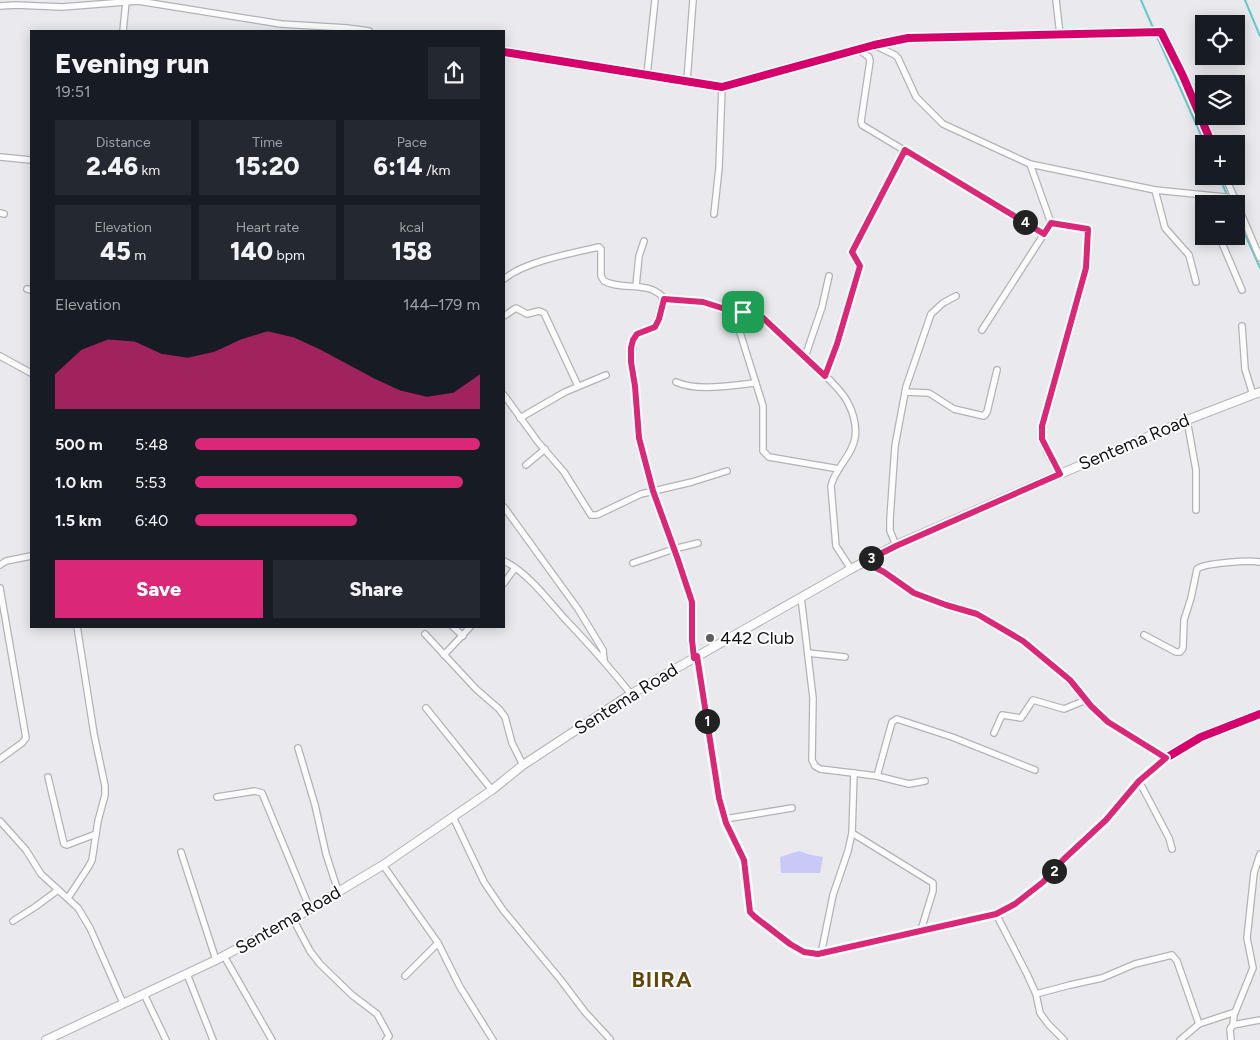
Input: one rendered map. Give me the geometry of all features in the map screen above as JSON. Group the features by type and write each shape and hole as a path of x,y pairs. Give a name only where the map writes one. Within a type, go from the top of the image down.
{"main road":[{"name":"Sentema Road","path":"46,1040 220,958 293,919 383,865 492,790 523,764 631,694 864,562 1060,474 1256,393"},
{"path":"696,657 714,770 725,819 744,860 750,912 790,944 804,952 820,954 889,940 921,930 980,919 996,914 1015,904 1043,882 1064,859 1106,820 1139,781 1166,758 1201,737 1260,714"}],"street":[{"path":"647,75 655,0"},
{"path":"687,81 693,0"},
{"path":"1056,0 1060,35"},
{"path":"0,6 62,7 138,1 281,24 362,30"},
{"path":"122,30 126,2"},
{"path":"505,52 722,87 858,49 908,38 1154,32 1162,34 1208,135"},
{"path":"874,45 898,58 916,97 943,124 1030,164 1155,190 1207,195"},
{"path":"858,49 869,57 870,61 862,125 1044,234"},
{"path":"714,214 719,168 722,87"},
{"path":"825,376 837,344 860,266 852,252 905,150"},
{"path":"0,157 30,160"},
{"path":"1030,164 1051,223"},
{"path":"1155,190 1165,228 1189,255 1196,282"},
{"path":"982,330 1051,223"},
{"path":"1051,223 1088,229 1086,268 1042,426 1042,439 1060,474"},
{"path":"1245,226 1260,258"},
{"path":"636,286 639,256 644,242"},
{"path":"1223,245 1242,290"},
{"path":"505,278 535,263 599,246 601,249 602,276 604,281 608,283 654,290 664,299 703,302 762,317 805,356 847,400 856,426 854,442 831,486 835,538 839,552 851,569"},
{"path":"805,356 822,307 829,276"},
{"path":"896,546 890,531 890,519 895,446 906,392 931,314 935,309 956,296"},
{"path":"664,299 657,324 652,329 637,334 633,340 631,362 639,438 653,491 692,602 692,640 696,657"},
{"path":"505,315 516,308 526,314 539,310 544,313 578,386"},
{"path":"740,312 737,316 738,326 763,406 764,454 770,457 839,469"},
{"path":"1242,326 1245,369 1256,393"},
{"path":"0,356 30,372"},
{"path":"906,392 929,393 954,410 984,416 987,412 997,370"},
{"path":"520,418 578,386 606,375"},
{"path":"676,382 686,386 717,387 756,383"},
{"path":"505,396 564,472 591,515 597,515 653,491 727,471"},
{"path":"1188,420 1196,470 1196,510"},
{"path":"526,465 545,449"},
{"path":"505,508 578,608 603,650 604,660"},
{"path":"633,564 674,549 698,543"},
{"path":"0,566 6,561 30,556"},
{"path":"1144,635 1176,652 1180,652 1184,620 1192,598 1197,568 1201,565 1218,565 1242,560 1260,562"},
{"path":"505,562 537,588 604,660 631,694"},
{"path":"864,562 884,572 914,593 977,614 1023,641 1063,674 1108,722 1166,758"},
{"path":"505,582 515,568"},
{"path":"0,588 26,738 0,759"},
{"path":"801,597 813,698 812,762 820,769 877,776 909,784 925,781"},
{"path":"68,898 89,866 105,795 77,628"},
{"path":"454,628 463,636"},
{"path":"444,655 469,628"},
{"path":"426,634 476,689 499,709 504,717 512,743 523,764"},
{"path":"808,653 845,657"},
{"path":"994,733 1002,715 1021,718 1033,700 1064,709 1086,700"},
{"path":"426,708 492,790"},
{"path":"877,776 892,722 897,719 952,737 1035,770"},
{"path":"298,748 315,805 326,854 338,891"},
{"path":"820,954 833,895 852,833 854,773"},
{"path":"48,777 64,844 67,845 96,834"},
{"path":"1139,781 1169,838 1172,849"},
{"path":"217,797 255,791 262,793 310,909"},
{"path":"725,819 792,808"},
{"path":"452,817 484,882 502,910 585,1012 610,1039"},
{"path":"0,821 26,850 41,874 78,908 90,928 123,1003"},
{"path":"852,833 933,883 933,891 921,930"},
{"path":"181,852 220,958 272,1040"},
{"path":"1231,1040 1230,1029 1233,1025 1235,1012 1253,968 1247,938 1255,869 1260,854"},
{"path":"383,865 438,943 460,987 493,1040"},
{"path":"12,921 58,890"},
{"path":"996,914 1020,958 1036,994 1040,1013 1064,1040"},
{"path":"293,919 310,951 320,964 352,995 376,1014 390,1036 386,1040"},
{"path":"405,976 438,943"},
{"path":"1036,994 1102,978 1135,964 1172,955 1177,961 1199,1024"},
{"path":"187,974 213,1040"},
{"path":"144,994 166,1040"},
{"path":"1180,1040 1199,1024 1235,1012"},
{"path":"1233,1025 1260,1020"}],"shaded area":[{"path":"799,851 823,857 820,873 781,873 780,857"}],"waterway":[{"path":"1141,0 1154,30"},
{"path":"1245,0 1260,36"},
{"path":"1156,34 1201,135"},
{"path":"1223,185 1227,195"},
{"path":"1245,234 1260,268"}],"cycle path":[{"path":"505,52 722,87 874,45 908,38 1161,32 1183,76 1208,135"},
{"path":"697,656 719,798 726,823 744,860 750,911 790,944 804,952 818,954 996,914 1015,904 1043,882 1064,859 1106,820 1139,781 1166,758 1201,737 1260,714"}],"place":[{"name":"442 Club","path":"710,638"}],"district":[{"name":"BIIRA","path":"662,979"}],"route":[{"path":"905,150 1044,234 1051,223 1088,229 1086,268 1041,431 1048,453 1060,474 864,562 884,572 914,593 982,616 1023,641 1070,680 1098,714 1166,758 1139,781 1106,820 1064,859 1043,882 1015,904 996,914 980,919 921,930 889,940 810,954 790,944 750,912 744,860 725,819 719,798 697,656 694,658 692,602 658,507 645,462 639,438 631,362 633,340 637,334 655,327 664,299 703,302 743,312 762,317 825,376 837,344 860,266 852,252 905,150"}]}
